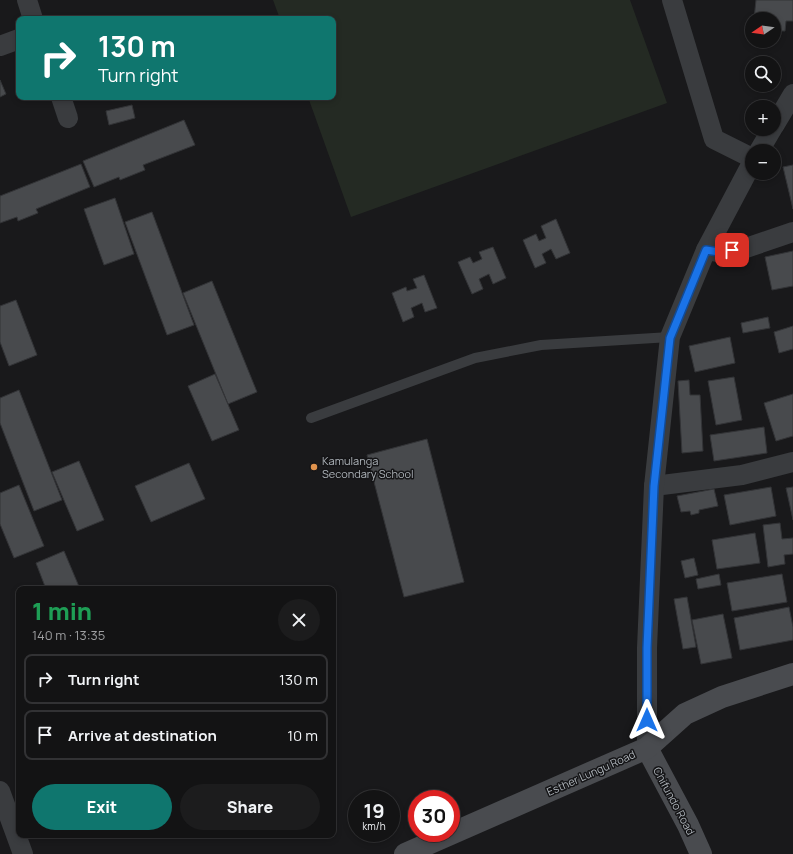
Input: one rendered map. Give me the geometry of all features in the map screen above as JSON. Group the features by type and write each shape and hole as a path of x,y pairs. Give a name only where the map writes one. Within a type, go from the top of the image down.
{"street":[{"path":"27,0 32,16"},
{"path":"672,0 714,138 745,154"},
{"path":"0,46 16,40"},
{"path":"781,114 793,94"},
{"path":"62,100 68,118"},
{"path":"647,748 647,648 654,486 670,338 706,250 745,176"},
{"path":"706,250 719,252 746,248 793,232"},
{"path":"654,486 742,475 793,462"},
{"name":"Esther Lungu Road","path":"405,854 647,748 685,714 722,696 793,674"},
{"name":"Chifundo Road","path":"647,748 688,825 701,854"},
{"path":"0,791 16,833"},
{"path":"18,838 24,854"}],"lane":[{"path":"311,418 475,358 541,345 670,338"}],"shaded area":[{"path":"273,0 630,0 667,103 351,217 309,100 336,100 336,16 279,16"}],"building":[{"path":"756,0 793,0 793,21 786,21 785,31 781,31 781,12 755,12"},
{"path":"0,80 6,94 0,97"},
{"path":"132,105 135,118 109,125 106,111"},
{"path":"184,120 195,145 143,165 145,170 120,180 119,177 94,187 83,161"},
{"path":"81,164 90,187 36,209 38,213 18,221 17,217 0,223 0,196"},
{"path":"793,165 793,209 783,167"},
{"path":"115,198 134,254 104,265 84,209"},
{"path":"152,212 194,325 167,335 125,222"},
{"path":"556,219 570,253 556,259 551,249 542,254 546,263 535,268 523,240 536,234 539,241 546,238 541,226"},
{"path":"493,247 506,278 493,284 489,274 479,279 483,289 472,294 458,262 470,257 473,263 482,259 479,252"},
{"path":"793,251 793,286 772,290 765,257"},
{"path":"424,275 437,308 425,312 422,303 411,308 414,317 403,322 392,293 406,287 407,291 417,288 413,279"},
{"path":"212,281 257,392 228,404 183,293"},
{"path":"16,300 37,355 9,366 0,342 0,306"},
{"path":"768,317 770,328 743,333 741,323"},
{"path":"793,326 793,349 779,353 774,332"},
{"path":"730,337 735,363 695,372 689,346"},
{"path":"215,374 239,430 212,441 188,386"},
{"path":"734,377 742,420 716,425 708,381"},
{"path":"689,380 690,395 700,395 703,451 682,453 678,381"},
{"path":"19,390 62,500 34,511 0,423 0,398"},
{"path":"793,394 793,436 776,441 764,403"},
{"path":"764,427 767,453 714,461 710,435"},
{"path":"427,439 464,582 404,597 367,455"},
{"path":"79,461 104,520 77,531 52,472"},
{"path":"189,463 205,499 151,522 135,486"},
{"path":"19,485 44,546 14,558 0,524 0,493"},
{"path":"771,487 776,516 730,525 724,495"},
{"path":"793,487 793,520 786,488"},
{"path":"714,489 718,506 699,510 699,513 691,515 690,511 681,512 677,496"},
{"path":"780,523 782,539 793,538 793,554 784,555 785,564 768,567 763,525"},
{"path":"755,533 760,563 717,569 712,540"},
{"path":"64,551 79,586 45,586 36,563"},
{"path":"694,558 698,575 685,578 681,561"},
{"path":"719,574 721,585 698,589 696,579"},
{"path":"782,574 787,602 732,611 727,583"},
{"path":"687,597 696,647 683,649 674,599"},
{"path":"789,607 793,627 793,640 740,650 734,618"},
{"path":"723,614 732,658 701,664 692,620"}],"place":[{"name":"Kamulanga Secondary School","path":"314,467"}],"route":[{"path":"647,720 647,648 654,486 670,338 706,250 719,252 732,250"}]}
